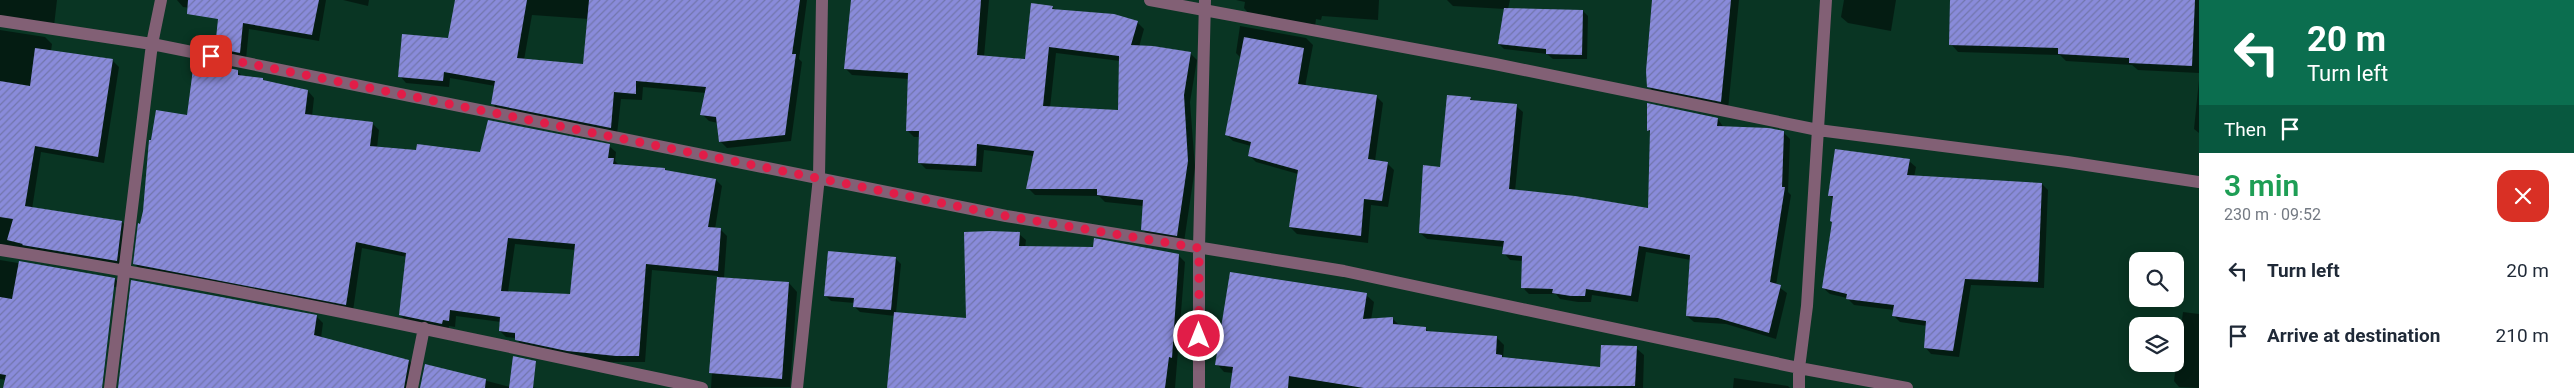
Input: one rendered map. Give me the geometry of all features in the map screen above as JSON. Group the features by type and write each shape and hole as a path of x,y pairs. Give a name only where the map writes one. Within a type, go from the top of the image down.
{"street":[{"path":"110,388 126,270 152,44 161,0"},
{"path":"797,388 818,177 822,0"},
{"path":"1150,0 1205,5 1818,130 2067,162 2199,182"},
{"path":"1799,388 1799,368 1807,306 1826,0"},
{"path":"1199,388 1199,248 1205,5"},
{"path":"0,22 152,44 1006,216 1344,272 1799,368 1907,388"},
{"path":"0,250 126,270 424,328 702,388"},
{"path":"412,388 424,328"}],"building":[{"path":"188,0 319,0 312,35 243,23 240,53 215,48 218,19 187,14"},
{"path":"455,0 527,0 517,58 583,64 589,0 800,0 792,54 796,54 785,135 719,142 716,117 700,115 706,87 636,81 636,94 614,92 611,128 491,104 495,81 444,72 443,81 398,77 402,34 448,38"},
{"path":"851,0 981,0 977,55 1025,59 1031,3 1053,6 1052,9 1114,14 1138,21 1131,45 1153,46 1191,52 1184,95 1188,161 1177,236 1141,230 1143,200 1097,195 1097,189 1026,189 1034,151 977,144 976,166 918,163 919,131 906,131 908,73 844,69","holes":["1049,47 1119,56 1118,110 1043,106"]},
{"path":"1652,0 1731,0 1721,102 1647,87 1646,71"},
{"path":"1950,0 2195,0 2192,66 2129,63 2129,58 2058,54 2058,48 1949,45"},
{"path":"1504,8 1583,10 1582,55 1546,54 1546,49 1498,44"},
{"path":"1244,37 1304,48 1298,84 1377,95 1368,159 1388,162 1382,201 1364,199 1361,236 1289,227 1298,170 1248,156 1251,142 1225,135"},
{"path":"35,48 113,59 98,157 35,146 25,206 122,221 117,261 22,245 7,240 13,219 0,217 0,81 30,86"},
{"path":"213,65 238,70 238,75 263,78 263,80 308,90 305,114 373,122 370,146 416,150 417,144 480,152 488,120 610,144 608,158 614,158 613,164 665,168 665,170 716,179 708,227 721,228 718,271 646,264 639,356 616,356 567,351 515,340 515,333 499,331 500,317 450,310 449,321 443,320 442,324 399,315 406,253 356,242 346,305 133,264 138,223 140,224 143,211 149,140 151,140 156,110 187,115 193,69 212,72","holes":["508,238 575,244 570,294 501,291"]},
{"path":"1447,95 1471,97 1470,100 1517,104 1509,189 1575,196 1648,208 1650,130 1647,131 1647,103 1718,118 1717,126 1769,128 1784,131 1782,187 1785,187 1770,282 1781,285 1769,333 1718,318 1686,316 1690,255 1639,246 1631,296 1586,289 1585,296 1571,296 1552,293 1553,289 1521,288 1522,256 1502,254 1504,241 1419,233 1423,165 1440,167"},
{"path":"1835,149 1910,159 1907,175 2042,183 2038,282 1965,279 1953,351 1924,348 1926,321 1892,316 1894,305 1846,299 1847,294 1822,288 1832,222 1830,221 1833,196 1828,196"},
{"path":"964,232 1020,232 1019,246 1093,247 1094,238 1179,254 1172,358 1169,357 1165,388 887,388 894,312 966,318"},
{"path":"828,251 896,257 891,310 853,307 854,298 824,296"},
{"path":"19,261 115,278 102,388 3,388 6,375 0,374 0,297 12,299"},
{"path":"1230,272 1367,293 1363,319 1393,317 1393,324 1426,327 1426,331 1497,336 1496,354 1502,355 1502,357 1600,367 1601,345 1637,346 1635,386 1364,388 1289,376 1288,388 1230,388 1233,367 1215,365"},
{"path":"717,277 789,282 782,379 709,373"},
{"path":"131,280 317,315 314,335 409,360 404,388 118,388"},
{"path":"513,356 536,361 533,388 509,388"},
{"path":"425,364 486,379 485,388 420,388"}],"route":[{"path":"211,56 1006,216 1199,248 1199,336"}]}
